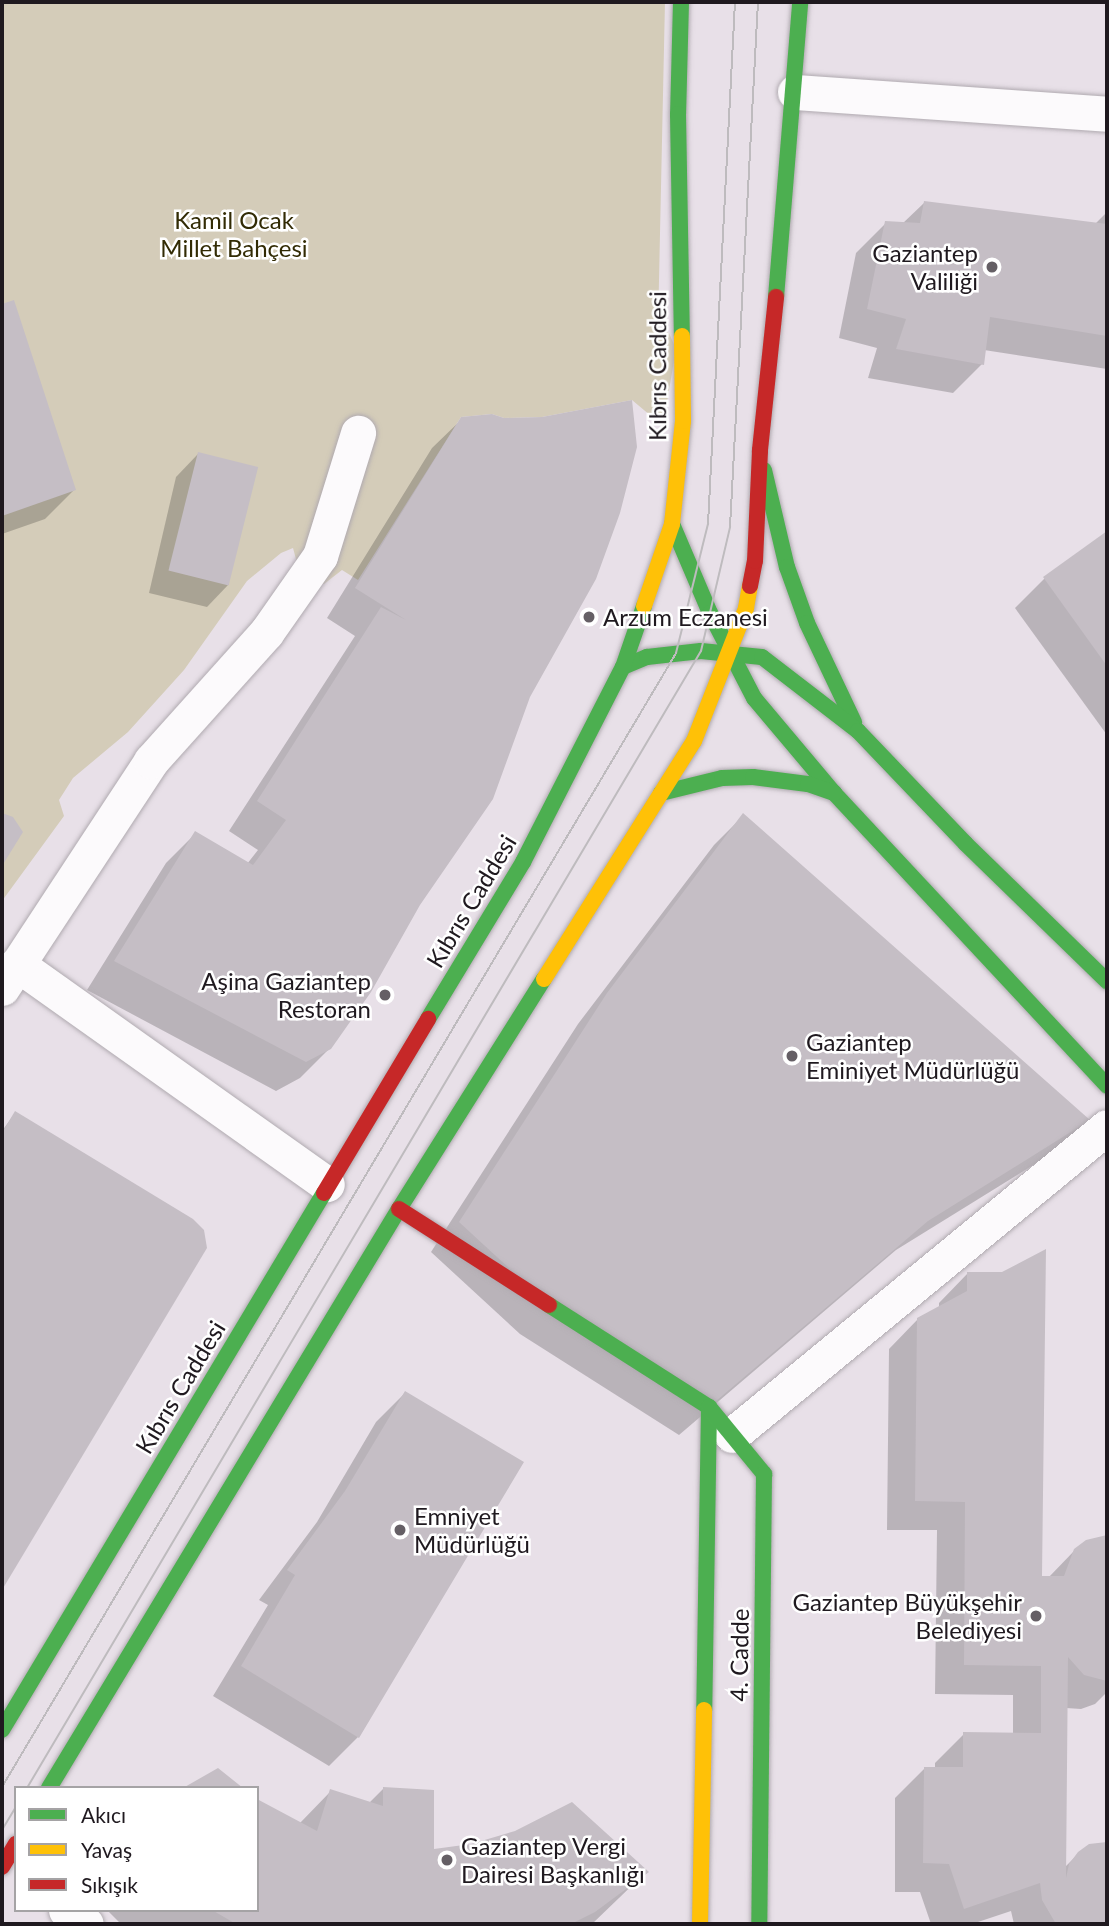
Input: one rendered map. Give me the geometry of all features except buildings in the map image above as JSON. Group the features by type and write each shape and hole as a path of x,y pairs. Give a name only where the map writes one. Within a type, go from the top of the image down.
{"main road":[{"name":"Kıbrıs Caddesi","path":"2,1730 327,1184 523,862 623,667 672,524 683,421 678,114 681,2"},
{"path":"51,1786 399,1209 694,741 746,608 755,561 760,450 800,2"},
{"path":"760,450 791,578 831,677 858,731"},
{"path":"672,524 730,653 754,698 834,793 1107,1086"},
{"path":"623,667 647,657 701,651 762,657 858,731 966,844 1107,981"},
{"path":"662,793 722,778 753,777 807,784 834,793"},
{"name":"4. Cadde","path":"399,1209 709,1406 719,1442 764,1474 759,1924"},
{"path":"700,1924 719,1442 709,1406"}],"street":[{"path":"794,92 1107,114"},
{"path":"327,1184 7,975 151,761 266,633 320,556 358,433"},
{"path":"719,1442 1107,1127"},
{"path":"69,1912 86,1924"}],"green space":[{"name":"Kamil Ocak Millet Bahçesi","path":"2,2 665,2 658,327 669,333 676,349 663,426 632,400 542,417 504,418 492,414 461,417 358,580 342,570 324,584 300,574 293,548 281,553 247,581 184,670 128,732 73,778 59,800 64,816 2,901"}],"tram line":[{"path":"2,1787 676,653 708,524 735,2"},
{"path":"28,1786 701,651 730,527 758,2"},
{"path":"2,1830 14,1810"}],"traffic: fast":[{"path":"681,2 678,114 682,336"},
{"path":"776,297 800,2"},
{"path":"764,470 787,567 807,623 854,722"},
{"path":"672,524 710,613 754,698 834,793 1107,1086"},
{"path":"428,1019 523,862 623,667 644,606"},
{"path":"623,667 647,657 701,651 762,657 858,731 966,844 1107,981"},
{"path":"661,793 722,778 753,777 808,784 834,793"},
{"path":"50,1786 399,1209 544,979"},
{"path":"2,1730 324,1193"},
{"path":"549,1305 709,1407 704,1710"},
{"path":"709,1407 764,1474 759,1924"}],"traffic: slow":[{"path":"644,606 672,524 683,421 682,336"},
{"path":"544,979 694,741 746,608 750,586"},
{"path":"700,1924 704,1710"}],"traffic: jam":[{"path":"750,586 755,561 760,450 776,297"},
{"path":"324,1193 428,1019"},
{"path":"399,1209 549,1305"},
{"path":"2,1867 14,1847"}],"place":[{"name":"Gaziantep Valiliği","path":"992,267"},
{"name":"Arzum Eczanesi","path":"589,617"},
{"name":"Aşina Gaziantep Restoran","path":"385,995"},
{"name":"Gaziantep Eminiyet Müdürlüğü","path":"792,1056"},
{"name":"Emniyet Müdürlüğü","path":"400,1530"},
{"name":"Gaziantep Büyükşehir Belediyesi","path":"1036,1616"},
{"name":"Gaziantep Vergi Dairesi Başkanlığı","path":"447,1860"}]}
